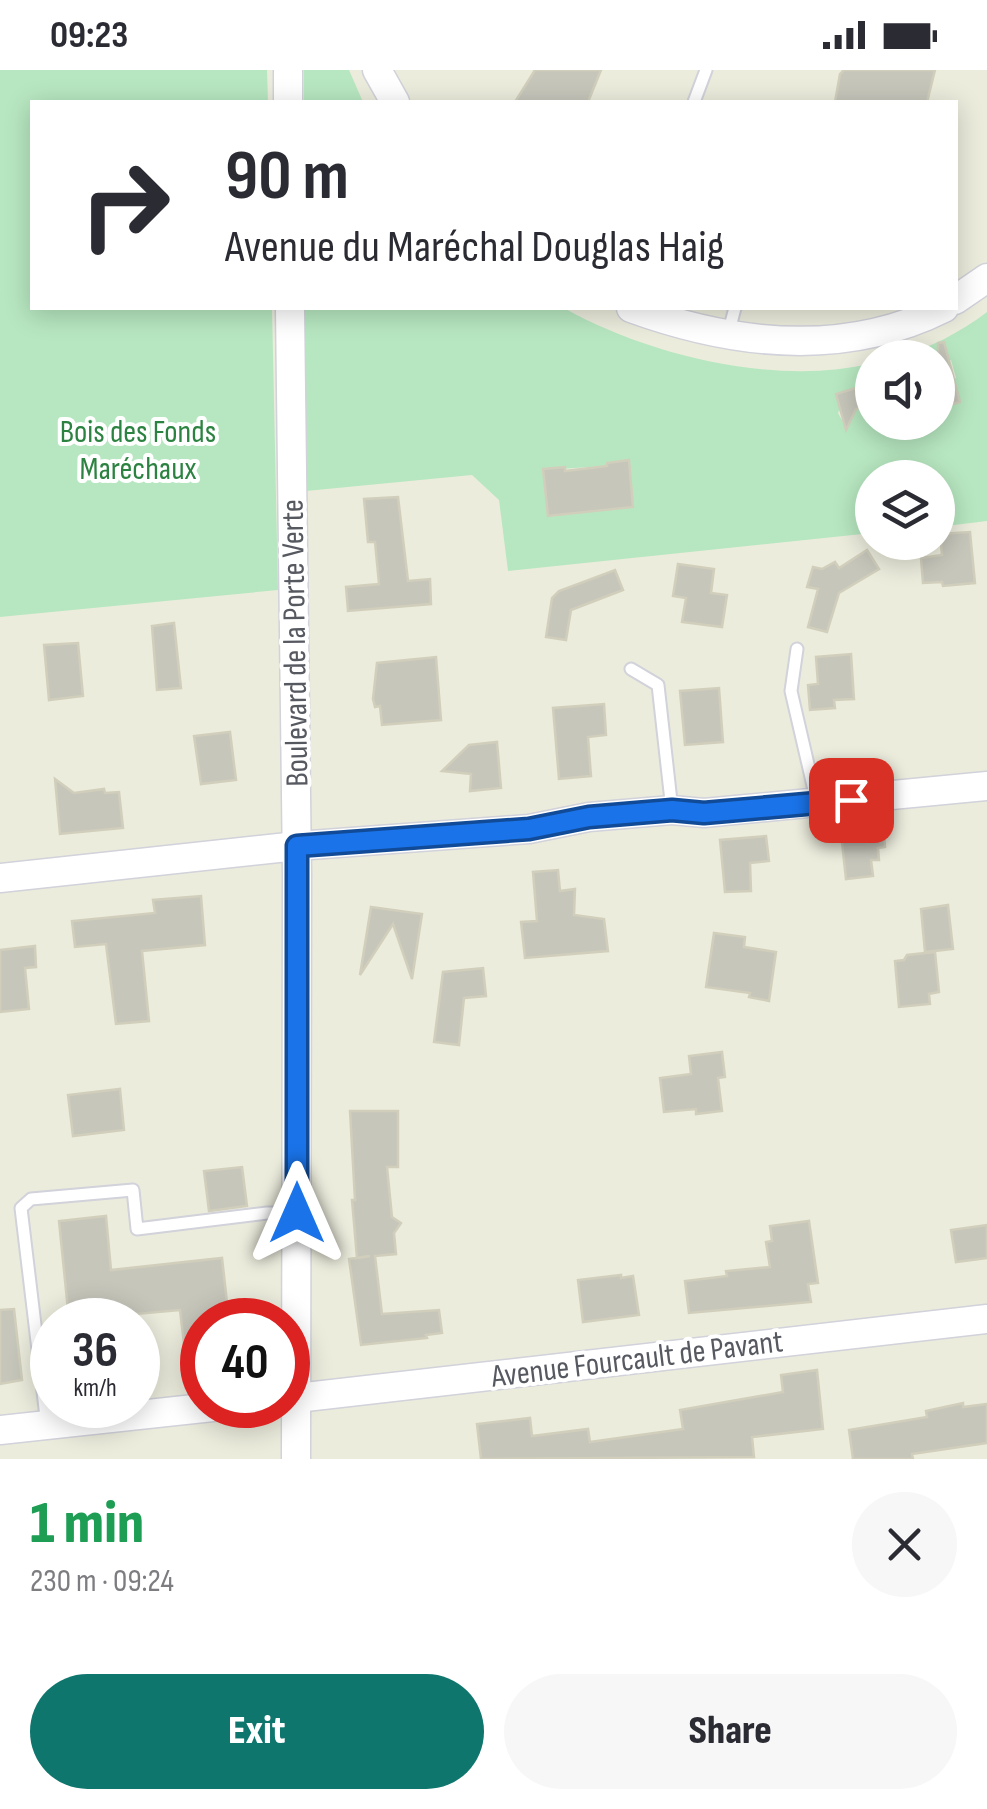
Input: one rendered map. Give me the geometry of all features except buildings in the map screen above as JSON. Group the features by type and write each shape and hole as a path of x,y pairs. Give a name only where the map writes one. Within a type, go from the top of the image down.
{"street":[{"path":"288,70 288,100"},
{"path":"377,70 394,100"},
{"path":"958,298 987,278"},
{"name":"Boulevard de la Porte Verte","path":"290,310 297,846 295,1298"},
{"path":"636,310 664,320 731,321 782,342 870,336 940,310"},
{"path":"0,878 297,846 529,829 589,817 672,810 704,813 987,786"},
{"name":"Avenue Fourcault de Pavant","path":"310,1397 987,1319"},
{"path":"0,1430 30,1427"},
{"name":"Boulevard de la Porte Verte","path":"294,1428 296,1459"}],"lane":[{"path":"695,100 706,70"},
{"path":"797,649 791,691 817,803"},
{"path":"630,668 658,685 672,810"},
{"path":"31,1298 20,1208 30,1199 133,1190 138,1229 266,1213 297,1213"}],"green space":[{"name":"Bois des Fonds Maréchaux","path":"0,70 267,70 268,100 30,100 30,310 272,310 278,590 0,617"},
{"path":"304,70 349,70 362,100 304,100"},
{"path":"305,310 568,310 634,340 714,362 796,371 855,366 855,388 837,394 838,413 843,422 851,420 851,410 855,409 855,440 955,440 955,340 941,340 987,312 987,521 955,525 955,460 855,460 855,535 508,571 499,500 472,475 306,491","holes":["628,460 549,516 543,470 607,466"]}],"route":[{"path":"297,1213 297,846 529,829 589,817 672,810 704,813 851,800"}]}
